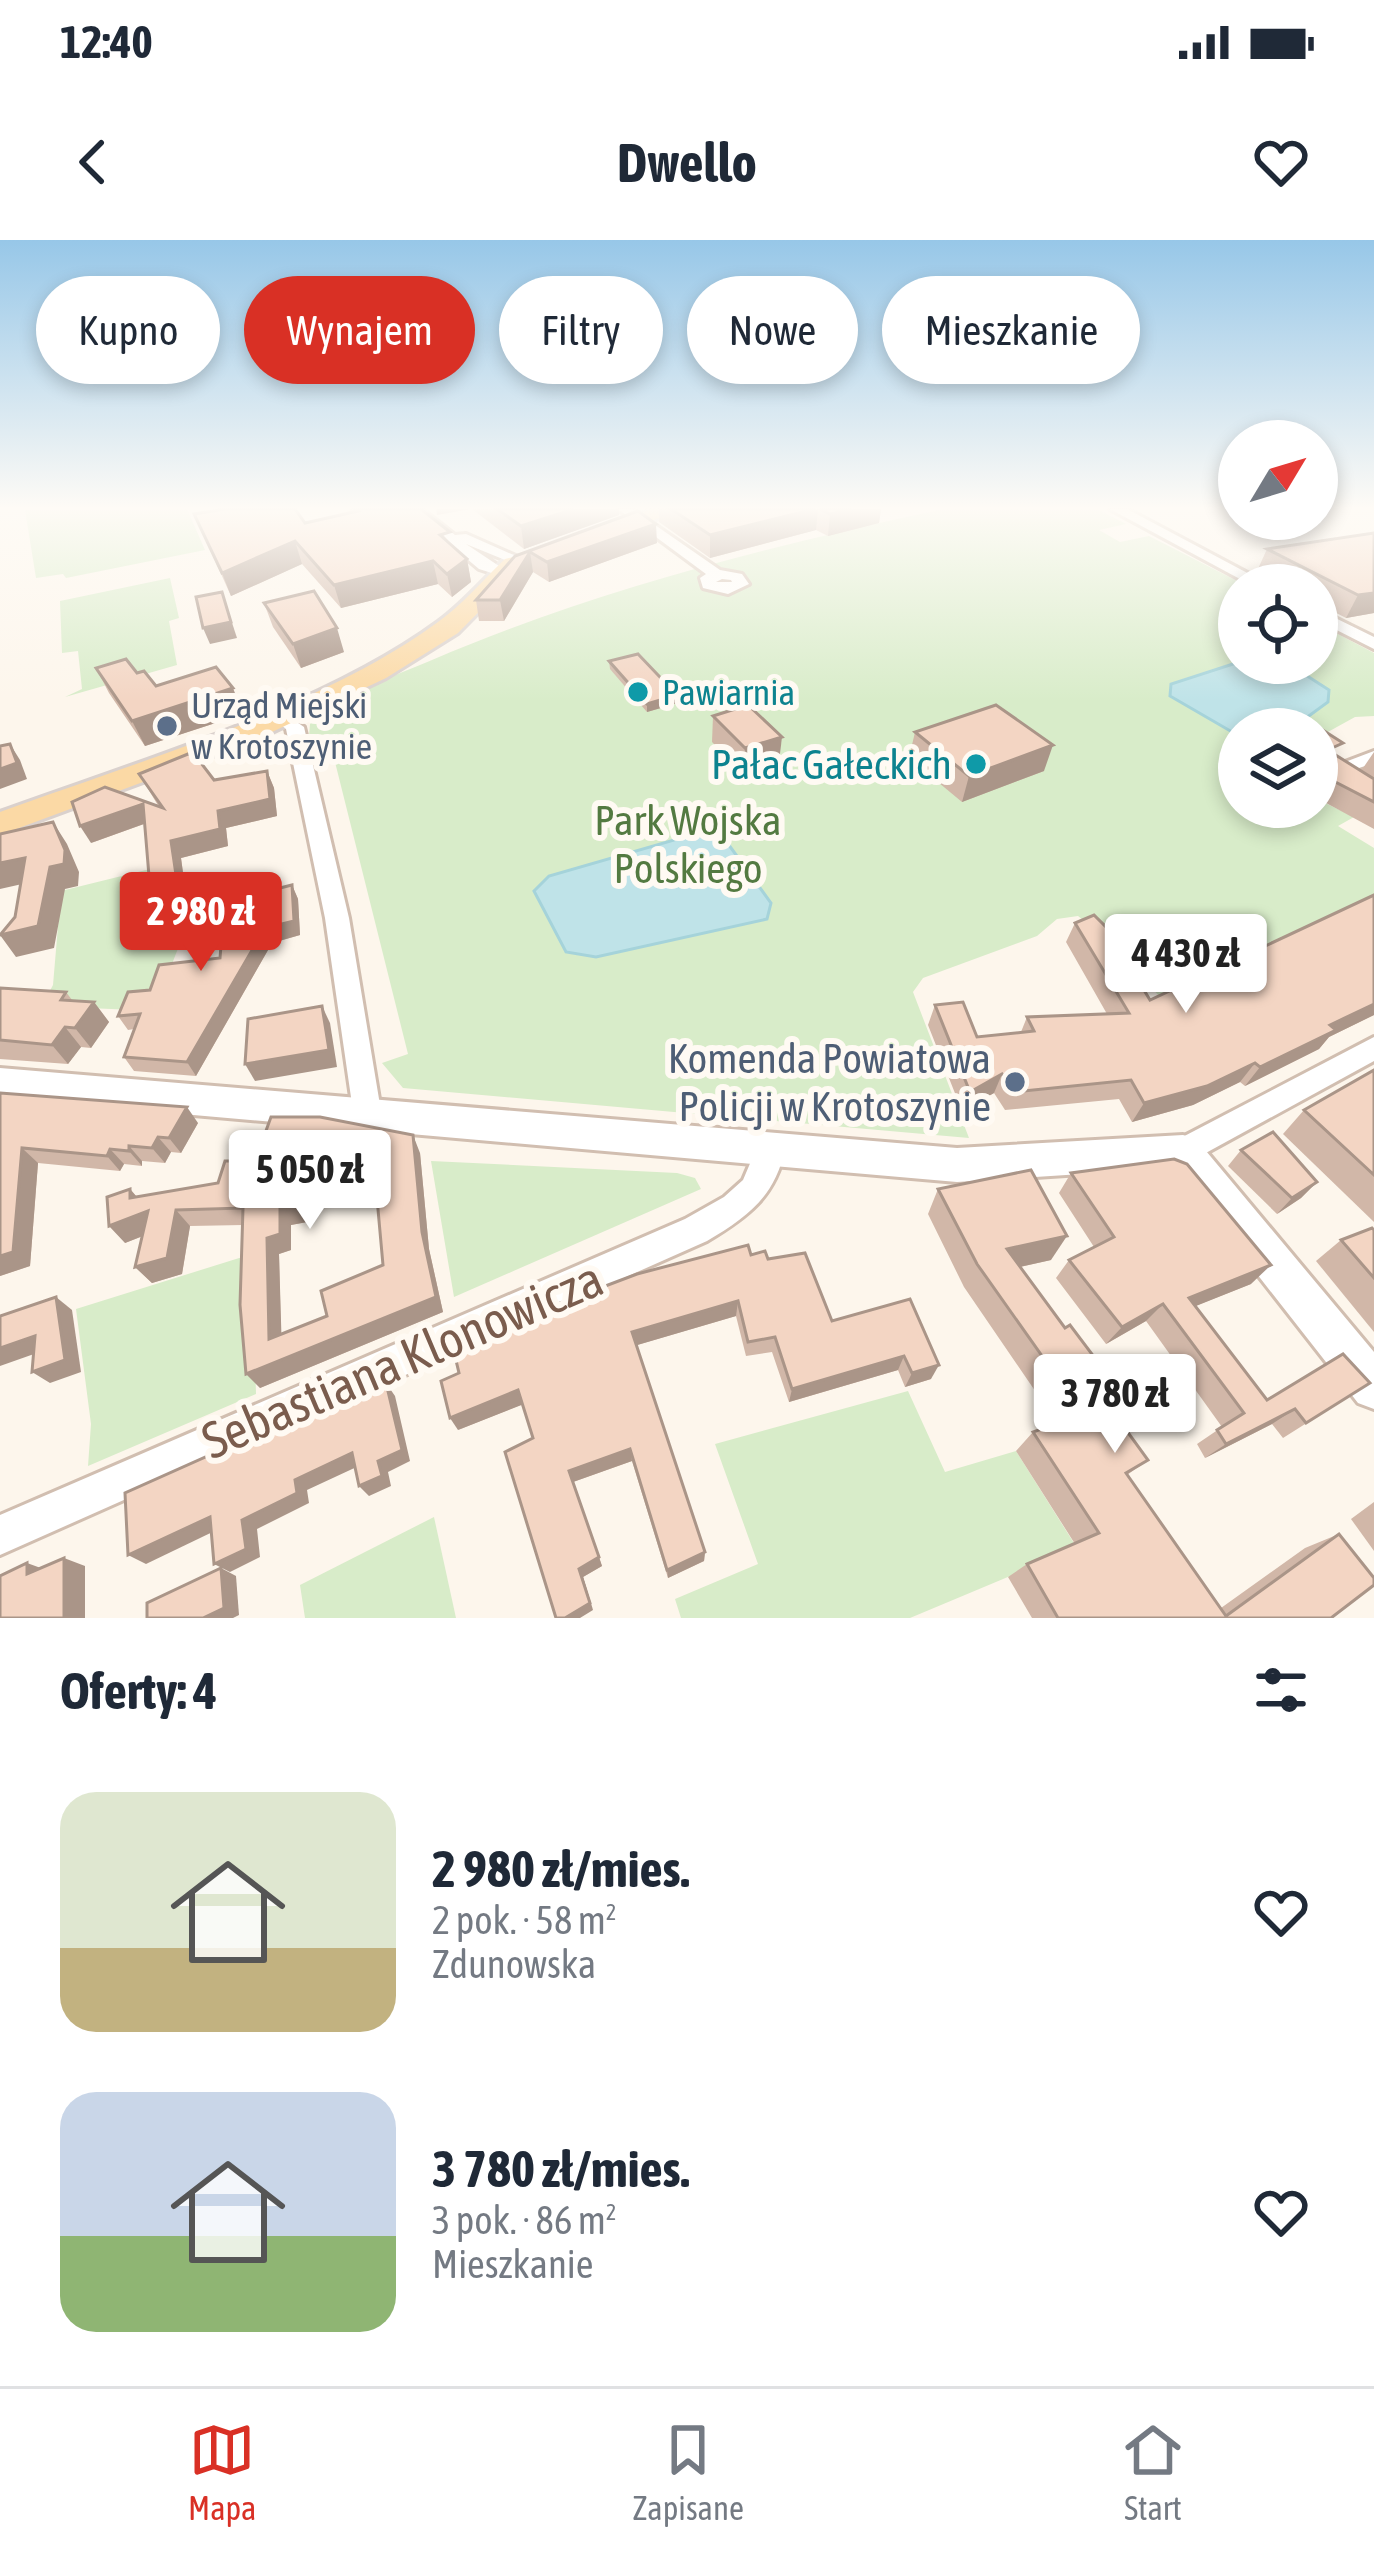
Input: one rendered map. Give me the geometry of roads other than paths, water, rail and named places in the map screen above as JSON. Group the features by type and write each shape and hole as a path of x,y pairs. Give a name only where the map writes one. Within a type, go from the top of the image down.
{"main road":[{"path":"0,824 281,717 431,640 507,573"}],"street":[{"path":"1342,627 1374,622"},
{"path":"1338,625 1374,644"},
{"path":"281,717 295,727 337,918 367,1111"},
{"path":"1374,757 1334,770 1374,797"},
{"path":"0,1082 958,1165 1183,1150 1374,1048"},
{"name":"Sebastiana Klonowicza","path":"0,1535 696,1230 750,1199 763,1182 770,1148"},
{"path":"1183,1150 1374,1387"}],"water":[{"path":"1218,669 1218,684 1320,684 1329,690 1328,702 1320,708 1218,708 1218,724 1170,696 1171,684"},
{"path":"705,831 726,841 771,903 767,919 596,957 566,952 534,891 549,876"}],"place":[{"name":"Pawiarnia","path":"638,692"},
{"name":"Urząd Miejski w Krotoszynie","path":"167,726"},
{"name":"Pałac Gałeckich","path":"976,764"},
{"name":"Komenda Powiatowa Policji w Krotoszynie","path":"1015,1082"}],"park label":[{"name":"Park Wojska Polskiego","path":"688,844"}]}
